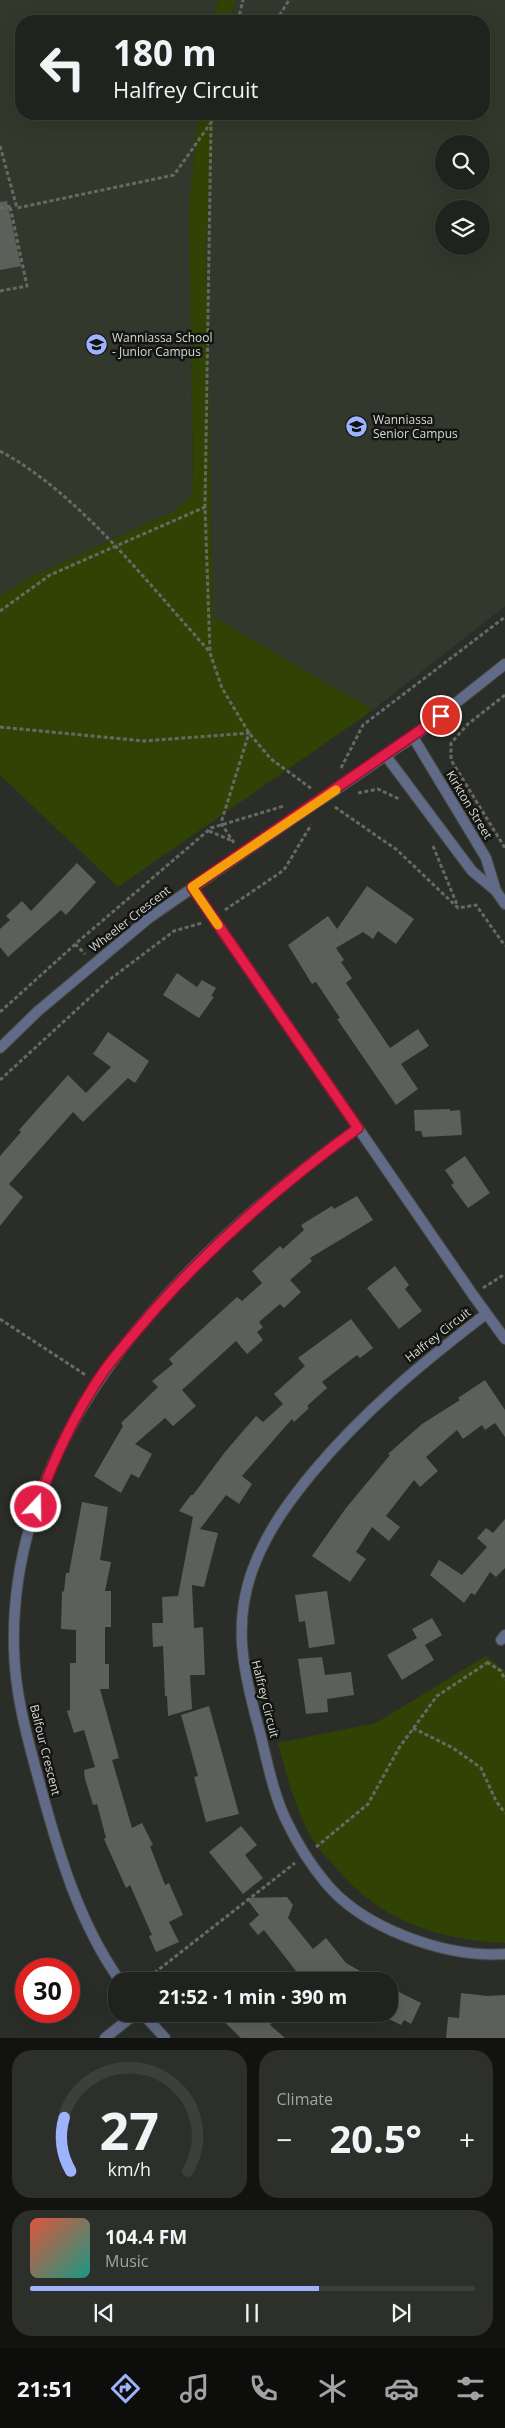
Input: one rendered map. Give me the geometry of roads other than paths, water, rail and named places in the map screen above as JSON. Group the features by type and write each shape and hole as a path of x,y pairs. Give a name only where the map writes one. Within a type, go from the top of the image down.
{"street":[{"name":"Wheeler Crescent","path":"0,1048 38,1011 108,950 192,887 413,737 505,664"},
{"name":"Kirkton Street","path":"413,737 486,858 496,890 505,904"},
{"name":"Kirkton Street","path":"386,756 472,871 496,890"},
{"name":"Halfrey Circuit","path":"192,887 472,1295 505,1339"},
{"name":"Balfour Crescent","path":"114,1972 78,1907 58,1850 24,1729 15,1675 14,1620 21,1564 36,1507 58,1452 97,1383 130,1338 188,1272 252,1211 321,1154 358,1128"},
{"name":"Halfrey Circuit","path":"486,1314 421,1363 362,1418 284,1508 273,1525 255,1562 244,1601 241,1639 244,1676 278,1798 287,1822 326,1883 361,1912 381,1924 428,1945 452,1950 505,1954"},
{"path":"105,2038 125,2022"},
{"path":"150,2022 165,2038"}],"place":[{"name":"Wanniassa School - Junior Campus","path":"96,345"},
{"name":"Wanniassa Senior Campus","path":"357,427"}]}
